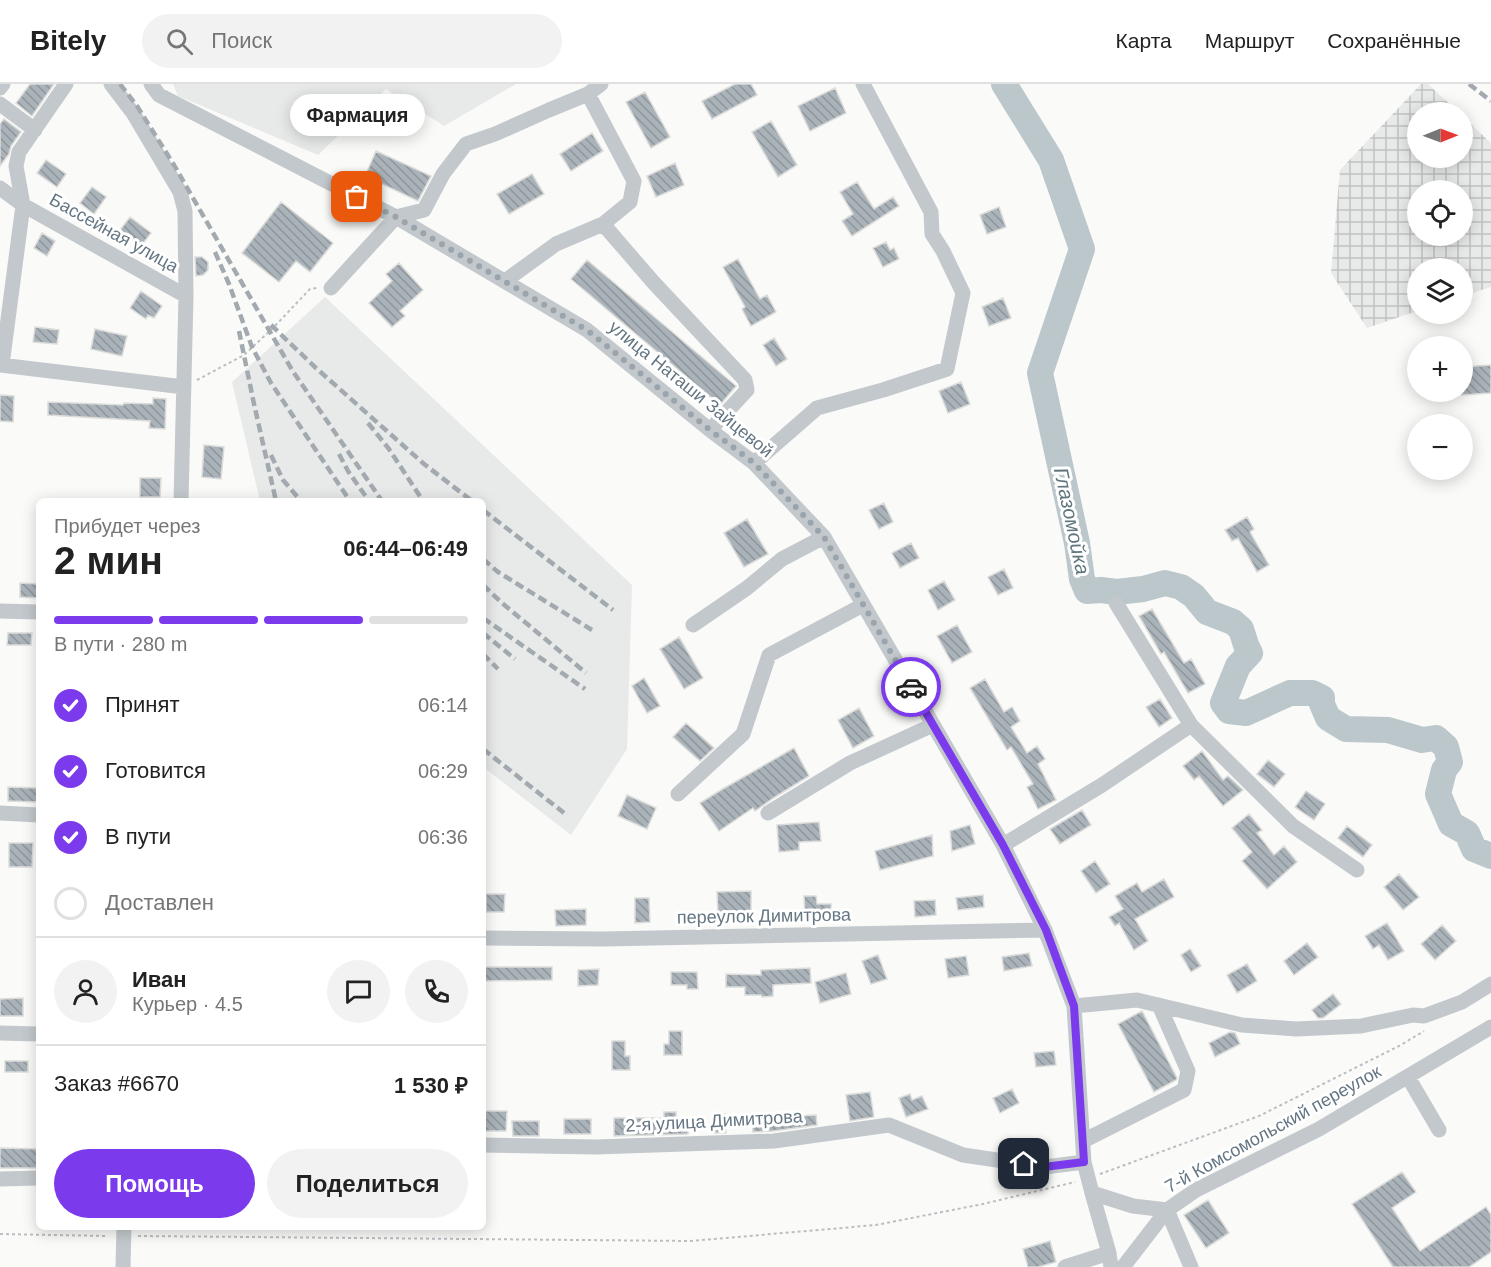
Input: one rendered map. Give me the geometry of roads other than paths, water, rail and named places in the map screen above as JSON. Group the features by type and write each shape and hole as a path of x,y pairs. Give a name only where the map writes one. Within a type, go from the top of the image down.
{"street":[{"path":"0,88 3,84"},
{"name":"Бассейная улица","path":"23,205 16,166 20,152 66,84"},
{"path":"111,84 133,113 180,192 185,211 186,296 181,498"},
{"name":"улица Наташи Зайцевой","path":"151,84 159,95 396,217 587,330 754,463 824,537 1003,845 1046,930 1074,1006 1084,1162 1110,1260"},
{"path":"331,288 396,217 424,210 442,174 466,144 588,94 601,84"},
{"path":"754,463 817,408 947,369 963,293 943,251 932,234 931,212 863,84"},
{"path":"505,281 556,244 603,224 630,202 634,181 588,94"},
{"path":"0,104 35,130"},
{"name":"Бассейная улица","path":"0,188 23,205 186,296"},
{"path":"23,205 1,365 184,387"},
{"path":"603,224 654,283 745,380 747,390 710,430"},
{"path":"693,626 782,560 824,537"},
{"path":"1116,603 1191,725 1293,826 1357,870"},
{"path":"678,794 743,734 769,655 863,605"},
{"path":"0,611 36,612"},
{"path":"768,813 850,763 933,725"},
{"path":"1003,845 1102,784 1191,725"},
{"path":"0,813 36,815"},
{"name":"переулок Димитрова","path":"486,938 604,939 1046,930"},
{"path":"1074,1006 1137,1000 1242,1025 1296,1029 1361,1026 1413,1015 1424,1016 1462,1002 1491,984"},
{"path":"1083,1141 1184,1090 1188,1071 1159,1005"},
{"name":"7-й Комсомольский переулок","path":"1123,1267 1167,1210 1196,1190 1319,1129 1491,1027"},
{"path":"0,1033 36,1034"},
{"path":"1408,1077 1439,1130"},
{"name":"2-я улица Димитрова","path":"486,1145 596,1147 774,1141 890,1125 963,1155 1044,1167 1084,1162"},
{"path":"0,1179 36,1178"},
{"path":"1090,1186 1132,1206 1167,1210 1191,1267"},
{"path":"123,1267 125,1233"},
{"path":"1065,1267 1110,1260"}],"waterway":[{"name":"Глазомойка","path":"1004,84 1051,160 1082,249 1040,373 1077,543 1082,579 1087,591 1117,592 1143,589 1165,583 1181,587 1194,596 1207,612 1233,622 1241,629 1250,653 1238,666 1223,703 1229,711 1246,713 1290,693 1312,693 1322,698 1328,718 1346,729 1388,730 1422,740 1436,738 1446,747 1450,762 1444,770 1438,794 1451,824 1467,833 1474,849 1491,856"}],"railway":[{"path":"120,84 137,106 174,165 292,370 380,498"},
{"path":"1469,84 1491,101"},
{"path":"215,252 252,347 271,383 348,498"},
{"path":"271,325 424,464 468,498"},
{"path":"239,331 275,498"},
{"path":"368,423 389,449 421,498"},
{"path":"339,454 367,498"},
{"path":"271,455 283,480 298,498"},
{"path":"486,512 613,610"},
{"path":"486,562 498,572 592,630"},
{"path":"486,588 586,673"},
{"path":"486,620 585,689"},
{"path":"486,635 515,659"},
{"path":"486,657 498,669"},
{"path":"486,751 564,813"}],"place":[{"name":"Фармация","path":"357,197"}]}
